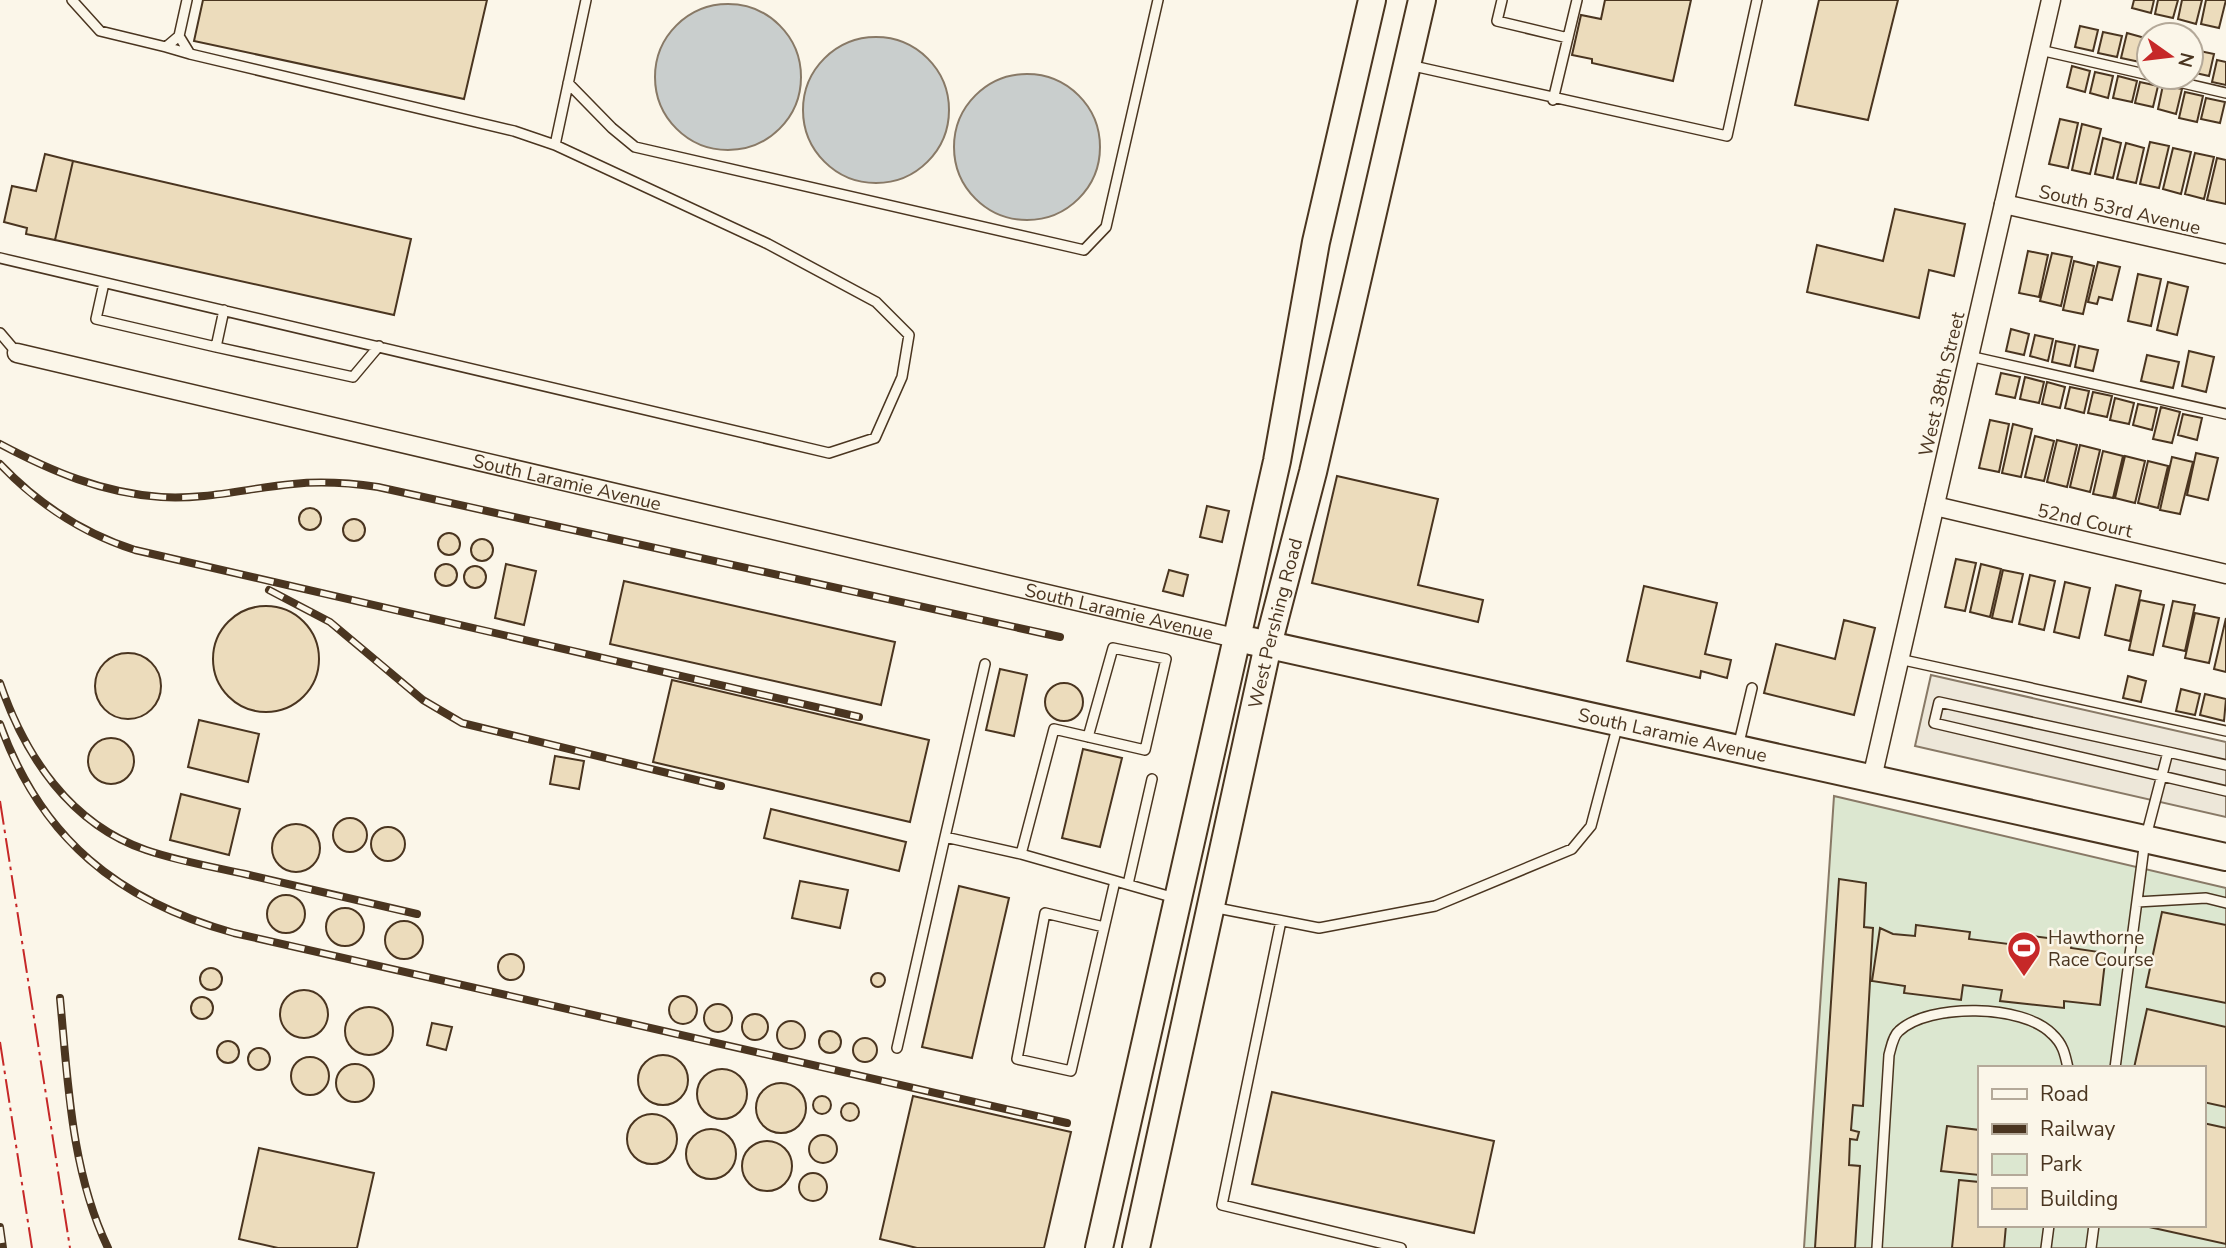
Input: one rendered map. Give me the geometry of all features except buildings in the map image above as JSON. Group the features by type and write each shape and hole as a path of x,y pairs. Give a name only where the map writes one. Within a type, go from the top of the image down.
{"main road":[{"name":"West Pershing Road","path":"1099,1248 1277,461 1316,242 1371,0"},
{"name":"West Pershing Road","path":"1136,1248 1268,645 1313,472 1422,0"},
{"name":"South Laramie Avenue","path":"1235,638 2226,857"},
{"path":"1179,899 1212,907"}],"street":[{"name":"West 38th Street","path":"1872,778 2051,0"},
{"name":"South 53rd Avenue","path":"2004,204 2226,254"},
{"name":"South Laramie Avenue","path":"17,353 1235,638"},
{"name":"52nd Court","path":"1935,506 2226,574"}],"lane":[{"path":"0,258 829,453 875,438 902,377 909,335 876,302 768,244 555,145 514,131 100,31 72,0"},
{"path":"166,47 179,36 187,0"},
{"path":"555,145 586,0"},
{"path":"568,83 611,128 635,147 1084,250 1106,227 1158,0"},
{"path":"1502,0 1497,21 1568,38"},
{"path":"1553,100 1577,0"},
{"path":"1407,65 1553,100 1727,136 1757,0"},
{"path":"179,36 190,54"},
{"path":"2040,50 2135,72"},
{"path":"2205,88 2226,93"},
{"path":"104,283 96,319 216,347 353,377 379,346"},
{"path":"216,347 224,310"},
{"path":"0,333 17,353"},
{"path":"1969,356 2226,414"},
{"path":"1021,854 1054,729 1088,737 1145,750 1166,659 1113,648 1088,737"},
{"path":"1899,659 2226,732"},
{"path":"897,1048 985,664"},
{"path":"1738,748 1752,688"},
{"path":"2226,765 1939,702 1934,723 2226,791"},
{"path":"1212,907 1319,928 1434,906 1572,849 1591,826 1619,722"},
{"path":"2115,1066 2145,840 2168,752"},
{"path":"1128,884 1152,779"},
{"path":"945,837 1021,854 1179,899"},
{"path":"1104,928 1045,913 1017,1059 1071,1071 1115,881"},
{"path":"2137,902 2206,898 2226,903"},
{"path":"1281,921 1222,1205 1401,1248"},
{"path":"1877,1248 1889,1055 1896,1032 1919,1016 1943,1011 1977,1011 2019,1017 2051,1032 2064,1048 2068,1066"},
{"path":"2046,1248 2049,1227"},
{"path":"2091,1248 2094,1227"}],"green space":[{"name":"Hawthorne Race Course","path":"1834,796 2226,888 2226,1248 1804,1248"}],"shaded area":[{"path":"728,4 756,10 779,26 795,49 801,77 795,105 779,128 756,144 728,150 700,144 677,128 661,105 655,77 661,49 677,26 700,10"},
{"path":"876,37 904,43 927,59 943,82 949,110 943,138 927,161 904,177 876,183 848,177 825,161 809,138 803,110 809,82 825,59 848,43"},
{"path":"1027,74 1055,80 1078,96 1094,119 1100,147 1094,175 1078,198 1055,214 1027,220 999,214 976,198 960,175 954,147 960,119 976,96 999,80"},
{"path":"1931,675 2226,742 2226,817 1915,746"}],"railway":[{"path":"0,444 78,479 139,495 194,497 315,483 378,487 1060,637"},
{"path":"0,464 30,492 62,516 97,535 135,550 859,717"},
{"path":"269,590 330,622 423,700 462,723 721,786"},
{"path":"0,683 23,736 54,784 73,805 119,838 146,850 183,861 417,914"},
{"path":"0,724 17,765 38,801 62,832 89,860 120,883 193,920 234,933 1067,1123"},
{"path":"60,998 73,1126 86,1188 108,1248"},
{"path":"0,1227 3,1248"}],"power":[{"path":"0,801 70,1248"},
{"path":"0,1042 32,1248"}],"place":[{"name":"Hawthorne Race Course","path":"2024,978"}]}
